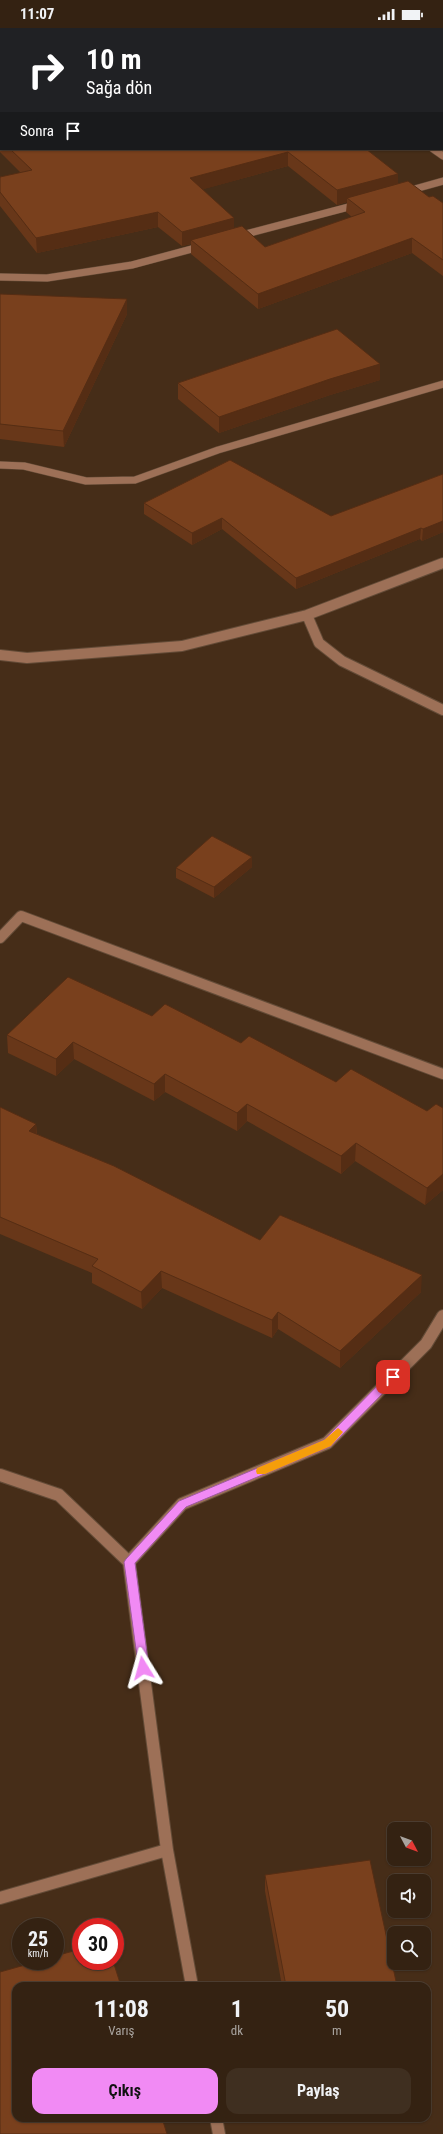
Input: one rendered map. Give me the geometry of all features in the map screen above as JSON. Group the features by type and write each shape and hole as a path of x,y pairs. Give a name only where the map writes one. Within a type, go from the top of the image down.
{"street":[{"path":"434,150 443,156"},
{"path":"398,194 443,182"},
{"path":"232,238 368,202"},
{"path":"0,277 55,277 132,265 209,244"},
{"path":"0,465 24,466 86,481 135,480 218,450 443,384"},
{"path":"0,655 27,658 182,646 307,615 443,563"},
{"path":"307,615 319,644 342,661 443,710"},
{"path":"0,938 20,916 443,1074"},
{"path":"129,1562 182,1504 327,1443 426,1344 443,1316"},
{"path":"0,1475 59,1495 129,1562 167,1850 191,1982"},
{"path":"0,1898 167,1850"},
{"path":"217,2122 219,2134"}],"building":[{"path":"11,150 367,150 398,174 337,190 288,152 190,178 234,218 182,232 158,212 36,238 0,192 0,177 32,170"},
{"path":"408,181 429,197 433,196 443,203 443,260 412,238 258,294 191,240 242,226 265,247 365,212 347,198"},
{"path":"0,294 127,299 63,431 0,424"},
{"path":"337,329 380,364 330,379 219,417 178,383"},
{"path":"230,460 331,516 443,474 443,521 423,529 421,528 296,578 222,518 192,533 144,503"},
{"path":"212,836 252,857 214,887 176,868"},
{"path":"68,977 152,1016 165,1004 241,1043 249,1036 336,1082 351,1069 427,1111 436,1104 443,1108 443,1174 427,1188 356,1143 341,1156 247,1104 237,1113 165,1074 154,1084 73,1042 56,1059 7,1035"},
{"path":"0,1107 36,1124 29,1131 114,1166 260,1240 280,1215 422,1275 340,1351 278,1312 272,1320 161,1271 141,1292 92,1266 98,1259 0,1217"},
{"path":"370,1860 387,1939 387,1970 394,1970 396,1982 285,1982 265,1875"},
{"path":"72,1951 72,1970 116,1970 120,1982 12,1982 12,2122 163,2122 167,2134 0,2134 0,1972 12,1969 12,1970 64,1970 64,1954"}],"slow traffic":[{"path":"261,1471 327,1443 338,1432"}],"route":[{"path":"143,1668 129,1562 182,1504 327,1443 393,1377"}]}
